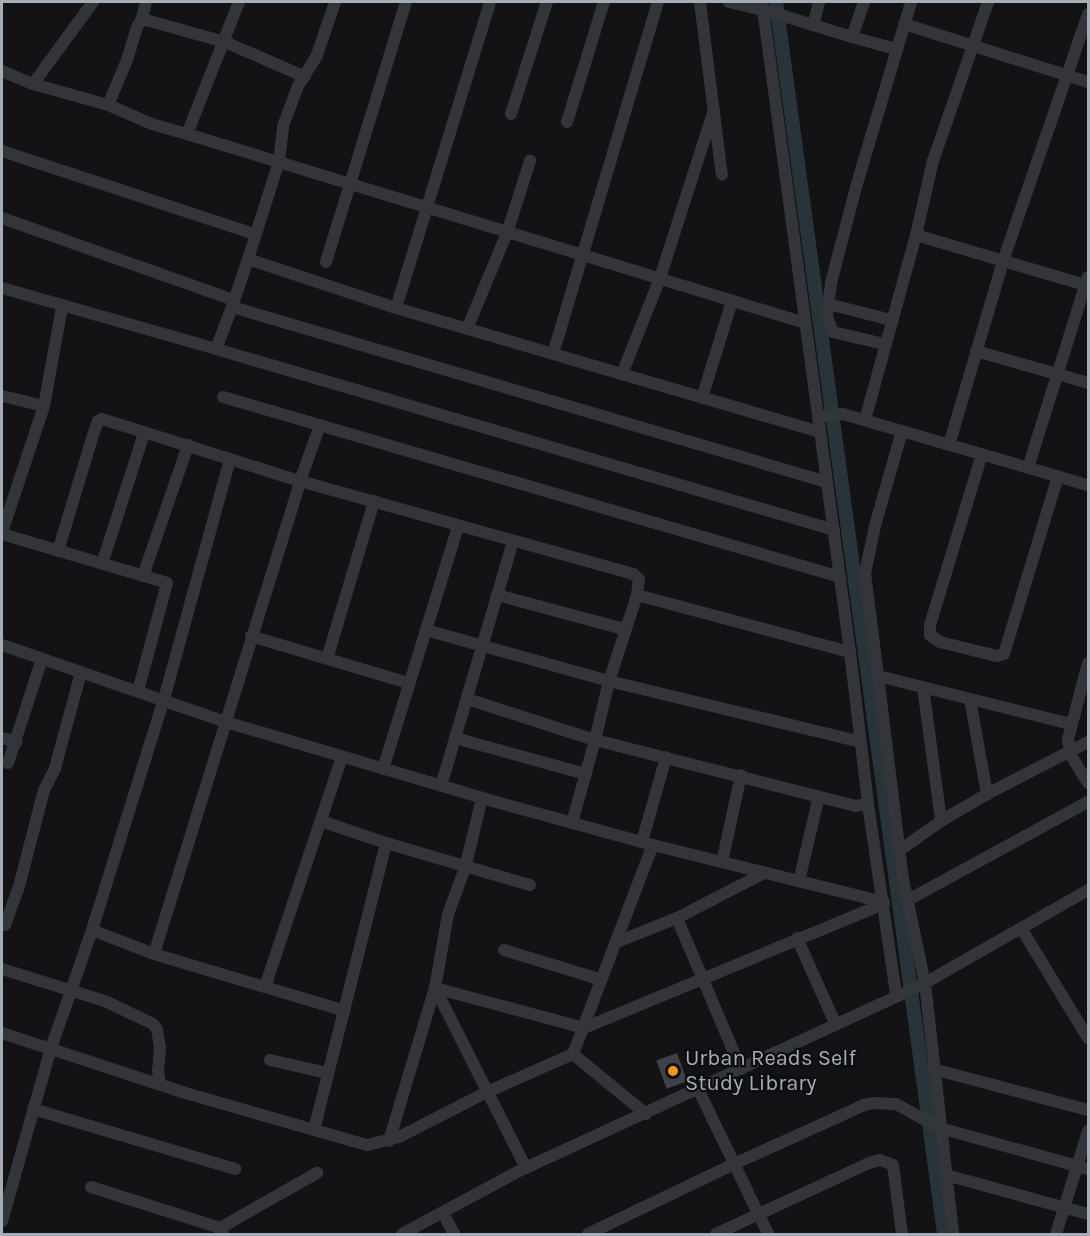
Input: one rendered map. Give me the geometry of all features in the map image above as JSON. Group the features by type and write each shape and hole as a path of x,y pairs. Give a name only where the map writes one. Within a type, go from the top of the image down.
{"street":[{"path":"33,84 93,2"},
{"path":"108,105 141,21 146,2"},
{"path":"187,134 239,2"},
{"path":"216,349 233,304 279,161 283,126 295,94 317,55 335,2"},
{"path":"326,262 406,2"},
{"path":"396,308 490,2"},
{"path":"511,114 547,2"},
{"path":"567,122 604,2"},
{"path":"553,354 658,2"},
{"path":"700,2 722,175"},
{"path":"729,2 759,5 852,38 896,49"},
{"path":"813,25 819,2"},
{"path":"852,38 864,2"},
{"path":"884,344 833,332 828,325 828,303 853,198 911,2"},
{"path":"865,420 884,344 916,235 933,161 988,2"},
{"path":"759,5 805,323 822,416 820,432 826,482 850,652 868,804 897,994"},
{"path":"949,445 1003,261 1089,14"},
{"path":"141,21 174,26 225,42 305,77"},
{"path":"904,24 1089,82"},
{"path":"2,70 33,84 108,105 152,124 805,323"},
{"path":"622,374 660,278 714,110"},
{"path":"2,151 255,234"},
{"path":"467,329 507,233 530,161"},
{"path":"2,218 233,304 826,482"},
{"path":"916,235 1088,283 1028,468"},
{"path":"248,259 396,308 820,432"},
{"path":"2,288 834,530"},
{"path":"702,398 732,301"},
{"path":"828,303 891,320"},
{"path":"62,307 44,406 2,533 167,583 138,691"},
{"path":"976,351 1089,383"},
{"path":"2,396 44,406"},
{"path":"223,397 840,578"},
{"path":"822,416 843,414 1089,485"},
{"path":"58,551 98,421 106,419 300,481 633,574 640,582 637,595 624,629 609,681 572,823"},
{"path":"154,954 251,636 320,425"},
{"path":"902,431 875,526 865,573 900,850 922,984 953,1234"},
{"path":"102,564 144,433"},
{"path":"143,576 188,445"},
{"path":"982,454 930,625 930,635 940,642 997,656 1004,654 1058,476"},
{"path":"2,1221 51,1048 92,930 164,699 230,459"},
{"path":"327,659 374,501"},
{"path":"383,769 458,526"},
{"path":"441,786 513,541"},
{"path":"497,595 624,629"},
{"path":"637,595 850,652"},
{"path":"426,630 609,681 861,742"},
{"path":"251,636 409,683"},
{"path":"2,645 226,722 482,798 647,844 884,903"},
{"path":"8,763 42,659"},
{"path":"1089,663 1070,724 1070,754 1089,783"},
{"path":"5,925 18,890 44,790 55,768 81,672"},
{"path":"878,676 1070,724"},
{"path":"923,687 941,821"},
{"path":"467,699 595,740 741,775 855,806 868,804"},
{"path":"970,699 987,794"},
{"path":"2,738 16,742"},
{"path":"455,738 586,774"},
{"path":"900,850 941,821 987,794 1070,754 1089,742"},
{"path":"265,987 342,757"},
{"path":"2,1033 160,1084 367,1145 389,1141 487,1092 573,1054 616,942 647,844 666,757"},
{"path":"722,862 741,775"},
{"path":"800,881 819,796"},
{"path":"389,1141 435,988 448,914 465,868 482,798"},
{"path":"908,900 1089,801"},
{"path":"321,821 465,868 530,885"},
{"path":"314,1130 386,843"},
{"path":"616,942 677,918 764,873"},
{"path":"402,1234 526,1168 922,984 1089,890"},
{"path":"435,988 584,1028 884,903"},
{"path":"677,918 741,1069"},
{"path":"1021,928 1089,1038"},
{"path":"92,930 154,954 345,1011"},
{"path":"797,938 835,1023"},
{"path":"504,950 602,980"},
{"path":"2,969 112,1004 154,1026 160,1049 158,1070 160,1084"},
{"path":"435,988 526,1168"},
{"path":"573,1054 646,1114"},
{"path":"270,1060 327,1072"},
{"path":"933,1068 1089,1110"},
{"path":"698,1089 768,1234"},
{"path":"588,1234 734,1164 864,1105 874,1103 896,1104 940,1128 1083,1167"},
{"path":"33,1109 235,1170"},
{"path":"1056,1234 1064,1207 1083,1167 1089,1131"},
{"path":"716,1234 868,1163 880,1161 893,1165 902,1234"},
{"path":"91,1187 221,1231 317,1173"},
{"path":"946,1175 1089,1214"},
{"path":"443,1212 454,1234"}],"building":[{"path":"677,1053 687,1081 667,1089 656,1061"}],"waterway":[{"path":"776,2 944,1234"}],"place":[{"name":"Urban Reads Self Study Library","path":"673,1071"}]}
